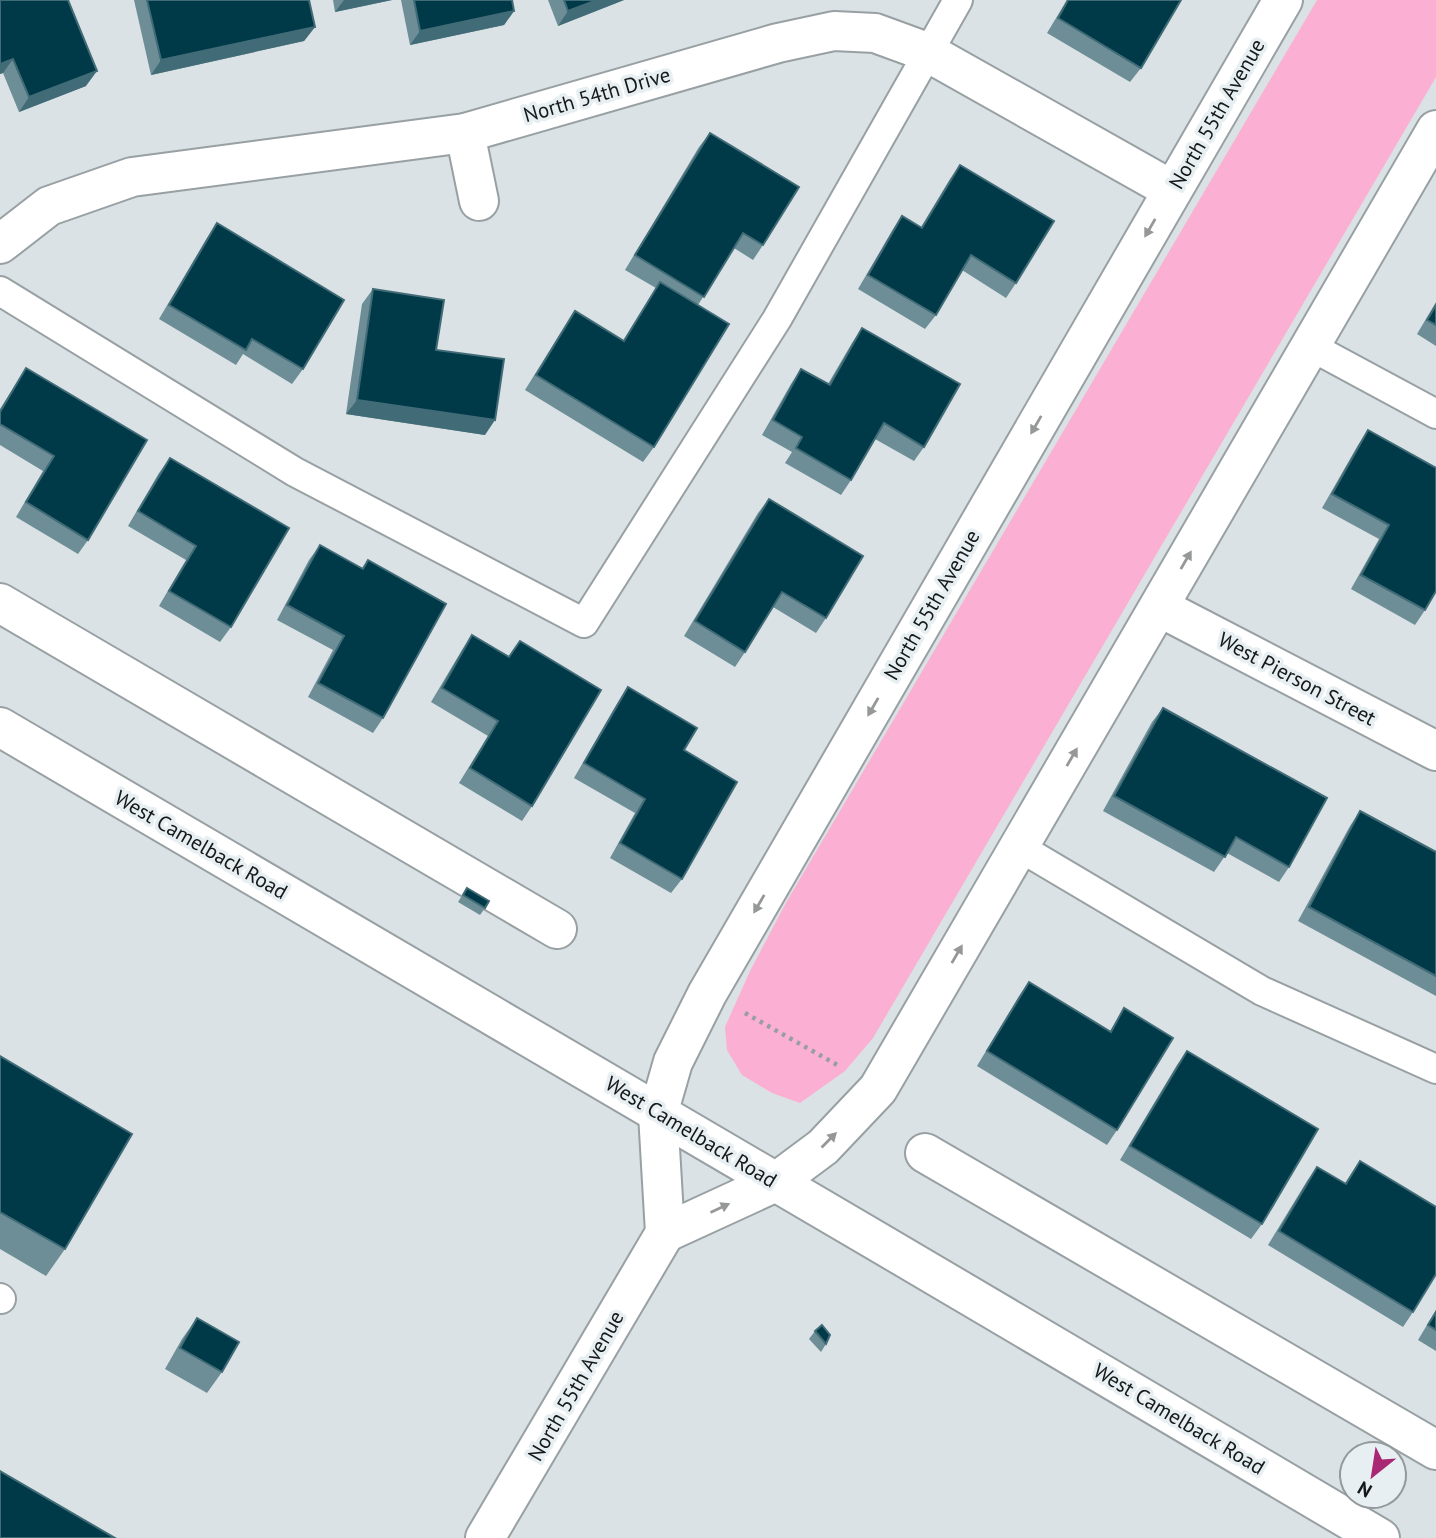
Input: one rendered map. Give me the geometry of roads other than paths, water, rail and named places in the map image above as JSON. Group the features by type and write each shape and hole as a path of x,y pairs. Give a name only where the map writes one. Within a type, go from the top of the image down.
{"street":[{"name":"North 55th Avenue","path":"485,1538 665,1233 658,1114 673,1062 707,994 1283,0"},
{"name":"North 54th Drive","path":"0,244 49,205 132,177 465,133 778,43 834,31 875,33 927,52 1172,190"},
{"path":"665,1233 776,1182 823,1146 878,1089 1436,131"},
{"path":"465,133 479,201"},
{"path":"0,603 557,929"},
{"name":"West Pierson Street","path":"1159,607 1436,751"},
{"name":"West Camelback Road","path":"0,727 1380,1538"},
{"path":"925,1153 1436,1450"}],"lane":[{"path":"0,291 295,472 584,623 777,319 958,0"},
{"path":"1310,345 1436,415"},
{"path":"1019,847 1262,991 1436,1069"}]}
